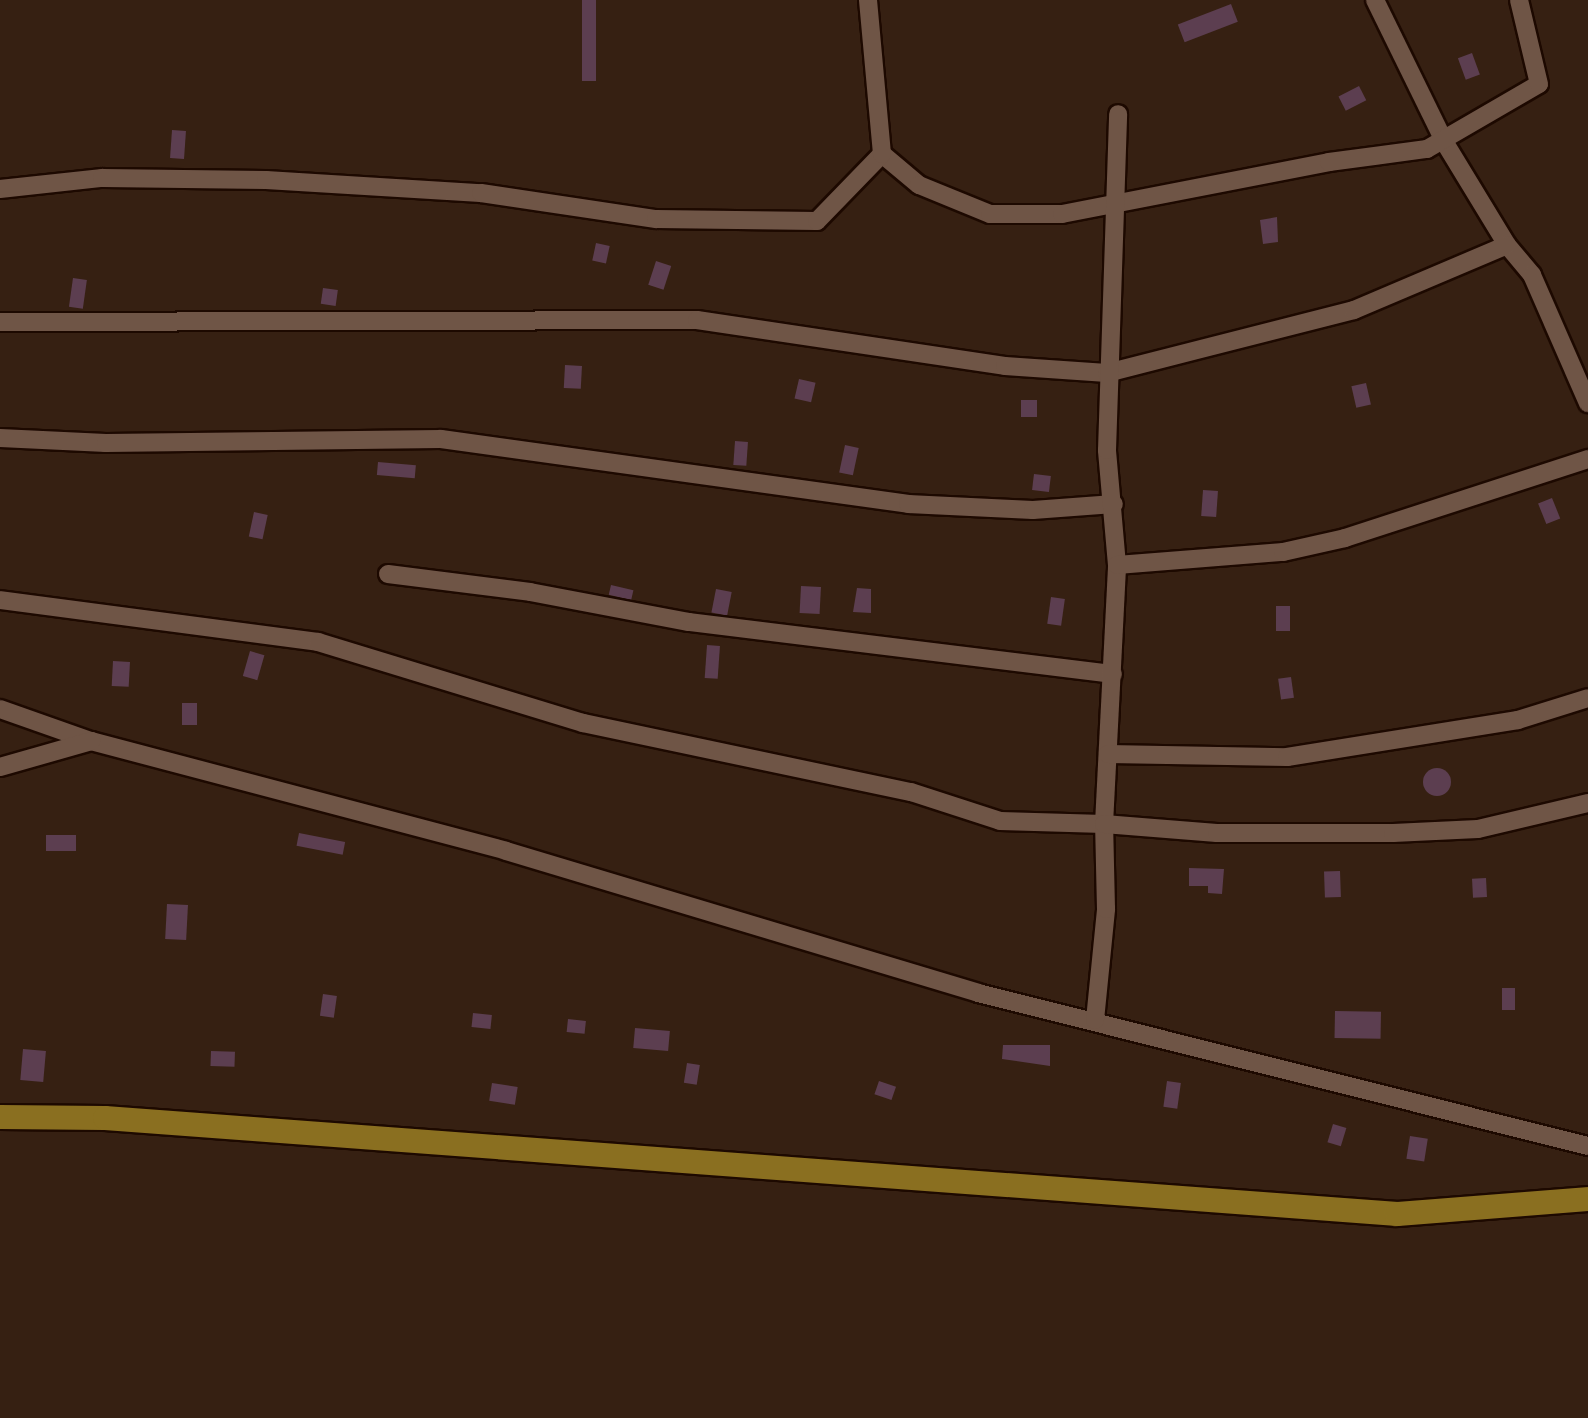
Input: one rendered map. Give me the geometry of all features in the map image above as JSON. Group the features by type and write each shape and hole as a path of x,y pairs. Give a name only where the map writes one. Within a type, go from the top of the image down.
{"main road":[{"path":"0,1117 105,1118 1397,1214 1586,1201"}],"street":[{"path":"868,0 882,154 919,185 990,214 1062,214 1117,208 1445,143 1539,84 1519,0"},
{"path":"1375,0 1445,143 1507,245 1532,275 1586,390"},
{"path":"1095,1020 1106,909 1104,824 1117,565 1107,450 1107,373 1117,208 1118,114"},
{"path":"0,189 102,178 266,180 481,193 656,219 817,221 882,154"},
{"path":"0,322 697,320 1005,366 1107,373 1354,310 1507,245"},
{"path":"0,438 106,443 441,439 908,504 1033,510 1114,504"},
{"path":"1117,565 1298,549 1588,459"},
{"path":"388,574 530,592 689,622 1113,674"},
{"path":"0,600 318,642 583,723 911,792 1000,821 1104,824 1217,833 1393,833 1478,829 1588,803"},
{"path":"1108,754 1287,757 1518,720 1588,698"},
{"path":"0,709 91,741 506,851 978,993 1588,1146"},
{"path":"0,767 91,741"}],"building":[{"path":"582,0 596,0 596,81 582,81"},
{"path":"1231,4 1238,22 1185,42 1178,24"},
{"path":"1472,53 1480,75 1466,80 1458,58"},
{"path":"1359,86 1366,100 1346,111 1339,96"},
{"path":"172,130 186,131 184,159 170,158"},
{"path":"1277,217 1278,242 1263,244 1260,220"},
{"path":"596,243 610,246 606,264 592,261"},
{"path":"656,261 671,266 663,290 648,285"},
{"path":"73,278 87,280 83,309 69,307"},
{"path":"323,288 338,290 336,306 321,304"},
{"path":"565,365 582,366 581,389 564,388"},
{"path":"799,379 816,383 811,402 795,398"},
{"path":"1366,383 1371,404 1356,408 1351,386"},
{"path":"1021,400 1037,400 1037,417 1021,417"},
{"path":"735,441 748,442 746,466 733,465"},
{"path":"845,445 859,448 853,475 839,472"},
{"path":"378,462 416,465 415,478 377,475"},
{"path":"1034,474 1051,476 1049,492 1032,490"},
{"path":"1203,490 1218,491 1216,517 1201,516"},
{"path":"1552,498 1560,518 1546,524 1538,504"},
{"path":"254,512 268,515 262,539 249,536"},
{"path":"611,585 633,590 631,600 609,595"},
{"path":"801,586 821,587 820,614 800,613"},
{"path":"857,588 871,589 871,613 853,612"},
{"path":"716,589 732,592 727,616 711,613"},
{"path":"1051,597 1065,599 1061,626 1047,624"},
{"path":"1276,606 1290,606 1290,631 1276,631"},
{"path":"707,645 720,646 718,679 705,678"},
{"path":"250,651 264,655 257,680 243,676"},
{"path":"113,661 130,662 129,687 112,686"},
{"path":"1291,677 1294,698 1281,700 1278,679"},
{"path":"182,703 197,703 197,725 182,725"},
{"path":"1437,768 1447,772 1451,782 1447,792 1437,796 1427,792 1423,782 1427,772"},
{"path":"299,833 345,842 343,855 297,846"},
{"path":"46,835 76,835 76,851 46,851"},
{"path":"1189,868 1224,869 1222,894 1208,893 1208,886 1189,886"},
{"path":"1340,871 1341,897 1325,898 1324,872"},
{"path":"1486,878 1487,897 1473,898 1472,879"},
{"path":"167,904 188,905 186,940 165,939"},
{"path":"1502,988 1515,988 1515,1010 1502,1010"},
{"path":"323,994 337,996 334,1018 320,1016"},
{"path":"1335,1011 1381,1012 1381,1039 1335,1038"},
{"path":"473,1013 492,1015 490,1029 472,1027"},
{"path":"568,1019 586,1021 585,1034 567,1032"},
{"path":"635,1028 670,1031 668,1051 633,1048"},
{"path":"1003,1045 1050,1045 1050,1066 1002,1059"},
{"path":"23,1049 46,1051 43,1082 20,1080"},
{"path":"211,1051 235,1052 234,1067 210,1066"},
{"path":"687,1063 700,1065 697,1085 684,1083"},
{"path":"879,1081 896,1087 891,1100 874,1094"},
{"path":"1167,1081 1181,1083 1177,1109 1163,1107"},
{"path":"492,1083 518,1087 515,1105 489,1101"},
{"path":"1333,1124 1346,1128 1341,1146 1327,1142"},
{"path":"1410,1136 1428,1139 1424,1162 1406,1159"}]}
